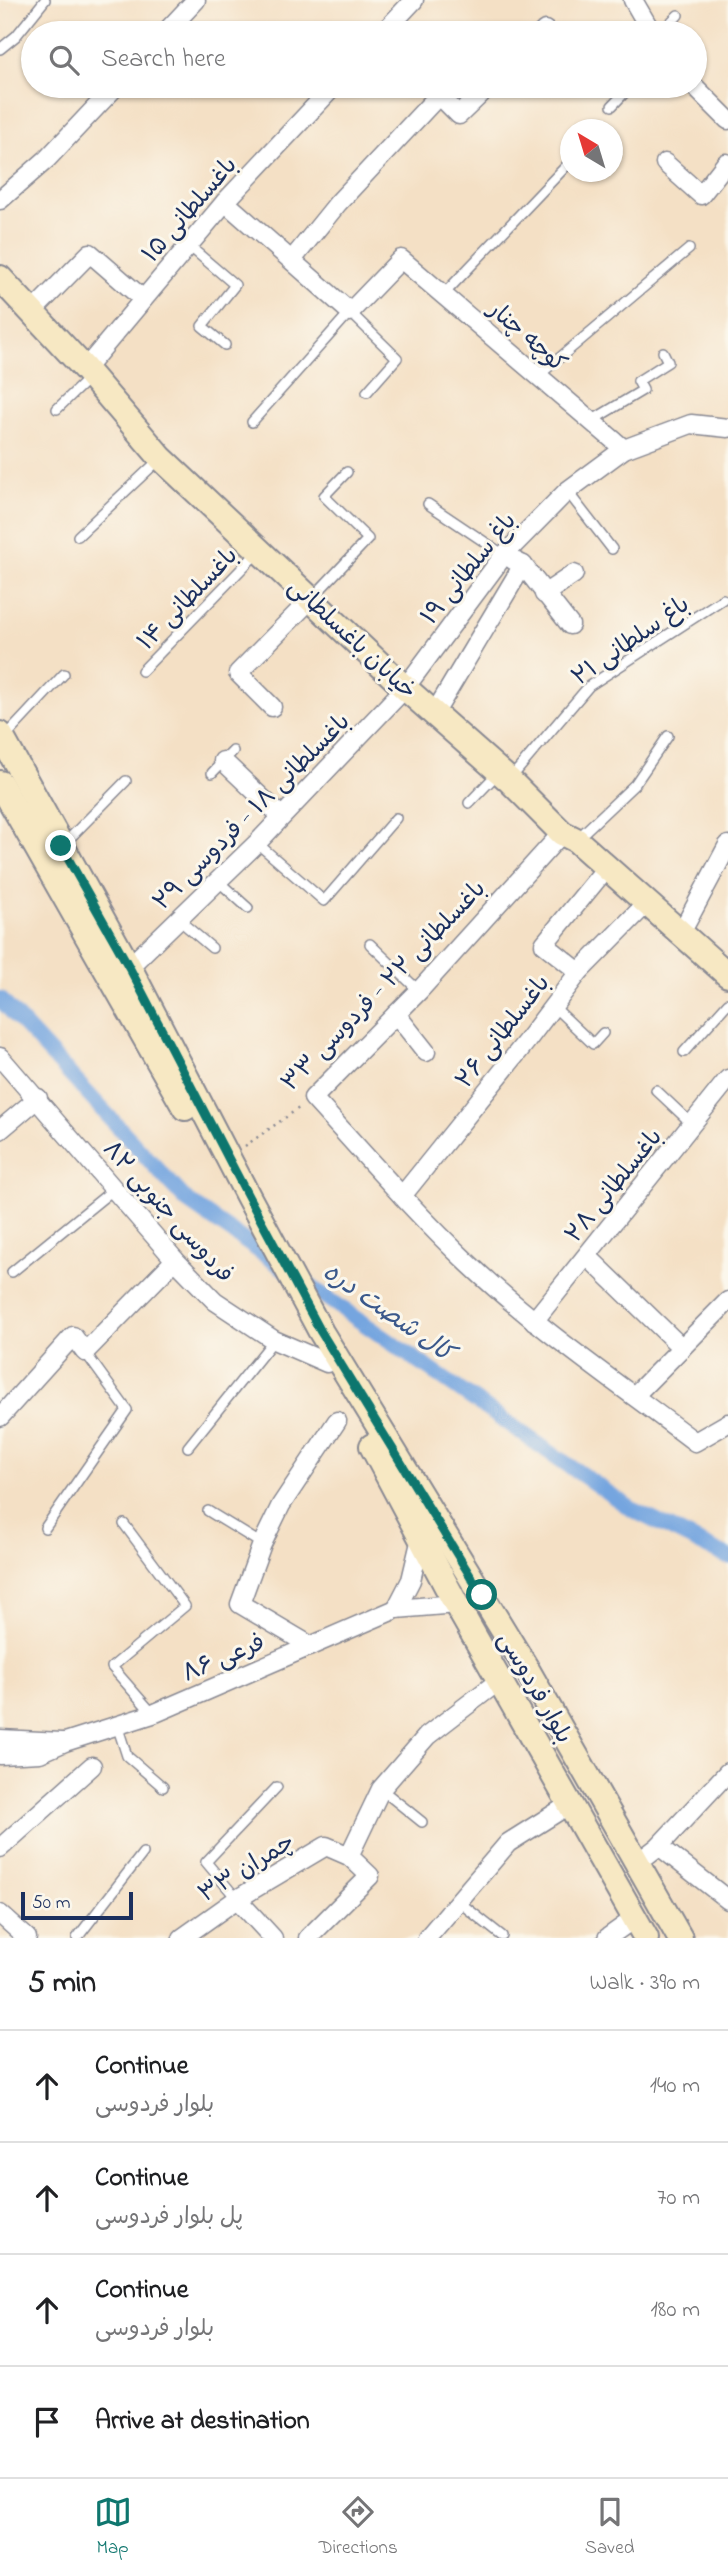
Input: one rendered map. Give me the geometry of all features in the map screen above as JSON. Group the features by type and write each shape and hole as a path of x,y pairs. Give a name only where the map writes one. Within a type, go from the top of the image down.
{"main road":[{"name":"خیابان باغسلطانی","path":"0,278 88,372 160,458 405,688 569,837 607,867 728,975"},
{"path":"1,737 5,772 43,862 241,1195 316,1334"},
{"path":"5,772 61,846 129,967 228,1158 241,1195"},
{"name":"بلوار فردوسی","path":"316,1334 327,1363 456,1604 640,1928"},
{"name":"بلوار فردوسی","path":"316,1334 525,1666 680,1938"}],"street":[{"path":"176,21 196,0"},
{"path":"394,21 414,0"},
{"path":"633,0 645,21"},
{"path":"0,200 47,159 105,98"},
{"name":"باغسلطانی ۱۵","path":"88,372 188,245 323,98"},
{"path":"292,260 338,203 436,98"},
{"path":"442,98 459,115 477,98"},
{"path":"706,98 728,120"},
{"path":"665,163 696,200 727,163"},
{"path":"225,202 350,313"},
{"path":"31,313 90,253 143,299"},
{"name":"کوچه چنار","path":"350,313 401,259 624,449"},
{"name":"باغ سلطانی ۱۹","path":"405,688 504,555 567,491 624,449 691,424 728,428"},
{"path":"504,555 523,565 570,625"},
{"path":"434,714 523,565"},
{"path":"544,594 574,574"},
{"path":"272,707 238,673 311,599"},
{"name":"باغسلطانی ۱۸ - فردوسی ۲۹","path":"129,967 257,843 405,688"},
{"path":"222,762 281,816"},
{"name":"باغسلطانی ۲۲ - فردوسی ۳۳","path":"313,1098 569,837"},
{"path":"681,933 728,845"},
{"path":"579,972 544,944 607,867"},
{"name":"باغسلطانی ۲۶","path":"402,1196 579,972 647,903"},
{"path":"396,1014 426,1052"},
{"name":"فردوسی جنوبی ۸۲","path":"0,1057 175,1260 215,1301 274,1340 327,1363"},
{"name":"باغسلطانی ۲۸","path":"534,1321 728,1079"},
{"path":"0,1130 37,1098"},
{"path":"313,1098 402,1196 470,1265 534,1321 695,1442 728,1423"},
{"path":"587,1256 682,1349"},
{"path":"0,1417 73,1336 85,1352 175,1260"},
{"path":"634,1396 728,1301"},
{"path":"311,1646 240,1604 262,1544 281,1505 337,1421"},
{"path":"396,1609 411,1580 421,1538"},
{"name":"فرعی ۸۶","path":"0,1755 40,1753 65,1742 153,1714 396,1609 456,1604"},
{"path":"308,1938 370,1876 349,1856 381,1789 427,1736 500,1680"},
{"path":"0,1739 65,1742"},
{"path":"0,1848 92,1766"},
{"path":"637,1863 659,1846 728,1772"},
{"path":"427,1938 508,1843 570,1804"},
{"name":"چمران ۳۳","path":"182,1938 237,1899 327,1846 349,1856"},
{"path":"659,1846 728,1900"},
{"path":"237,1899 273,1938"},
{"path":"0,1914 27,1938"},
{"path":"607,1938 640,1928"}],"lane":[{"path":"28,21 46,0"},
{"path":"672,21 678,15"},
{"path":"0,49 21,30"},
{"path":"612,106 620,98"},
{"path":"443,296 560,173"},
{"path":"188,245 235,285 202,326 225,345"},
{"path":"537,377 690,249"},
{"path":"252,422 350,313 397,358 367,392"},
{"path":"591,421 643,390 638,381 668,362 663,352"},
{"path":"57,409 88,372"},
{"path":"78,536 160,458"},
{"path":"311,599 368,539 324,496 347,472"},
{"path":"567,491 612,550"},
{"path":"428,504 504,555"},
{"name":"باغسلطانی ۱۴","path":"142,671 259,551"},
{"name":"باغ سلطانی ۲۱","path":"469,803 504,776 589,686 723,599"},
{"path":"1,737 64,674"},
{"path":"569,837 635,784 668,736"},
{"path":"61,846 126,781"},
{"path":"257,843 324,901 396,818"},
{"path":"218,881 248,908"},
{"path":"179,920 212,948"},
{"path":"370,944 419,991"},
{"path":"684,1052 728,1003"},
{"path":"553,1006 593,1044 603,1032"},
{"path":"656,1090 693,1125"},
{"path":"12,1272 115,1188"},
{"path":"188,1447 274,1340"},
{"path":"45,1528 127,1410 85,1352"},
{"path":"208,1511 262,1544"},
{"path":"124,1524 185,1606 112,1667 153,1714"},
{"path":"117,1725 127,1756 163,1787"},
{"path":"237,1899 206,1862 277,1787"},
{"path":"381,1789 422,1822"},
{"path":"77,1938 143,1853"},
{"path":"459,1902 502,1936"}],"path":[{"name":"باغسلطانی ۲۲ - فردوسی ۳۳","path":"228,1158 313,1098"}],"waterway":[{"name":"کال شصت دره","path":"0,999 187,1201 633,1510 728,1557"}],"route":[{"path":"61,846 129,967 321,1332 482,1595"}]}
